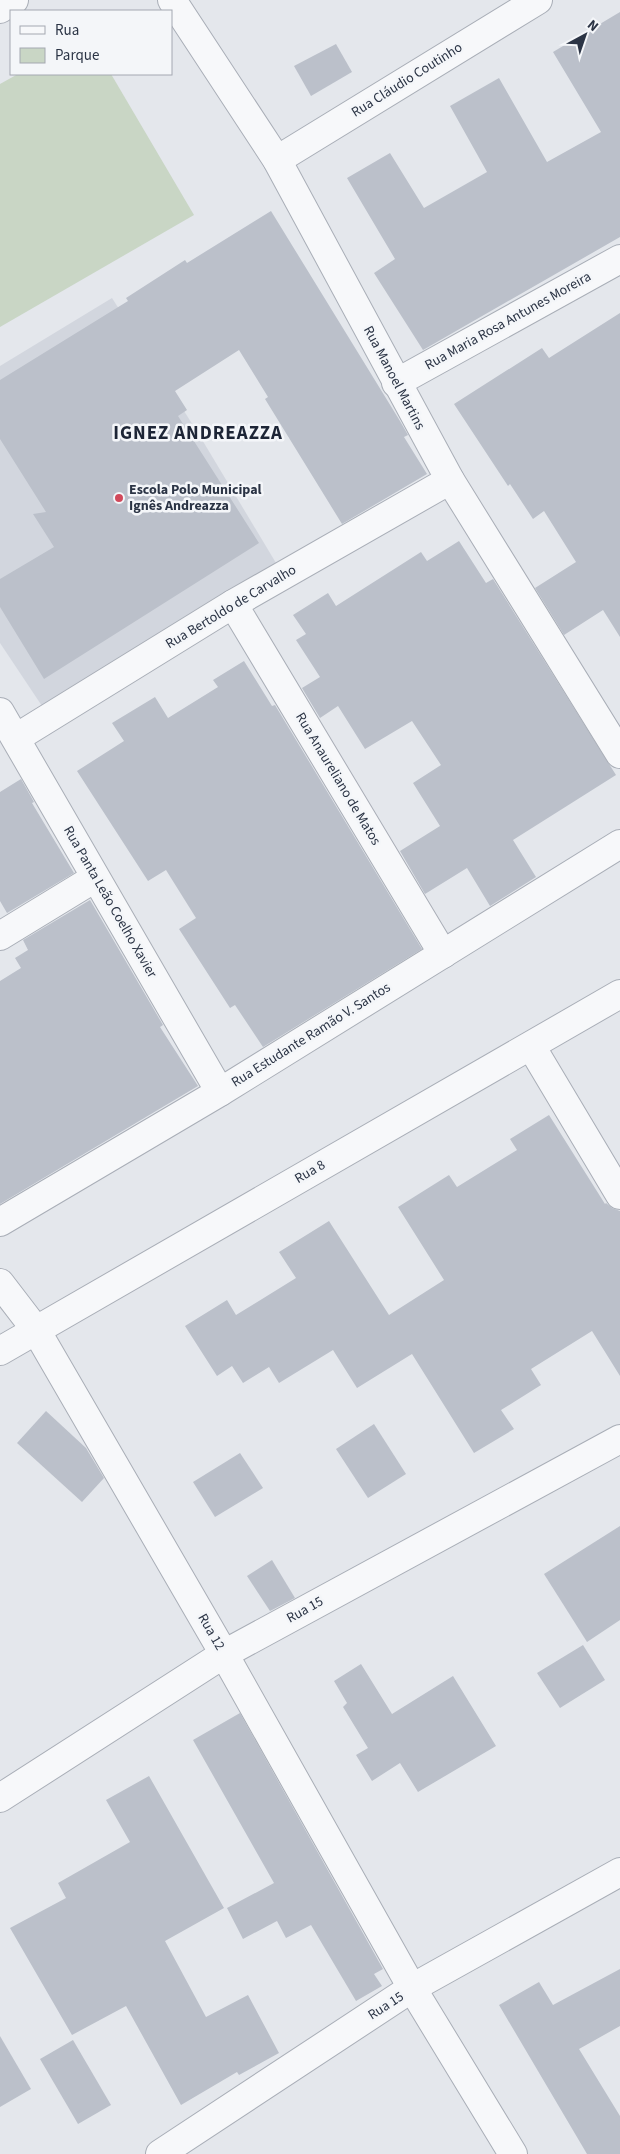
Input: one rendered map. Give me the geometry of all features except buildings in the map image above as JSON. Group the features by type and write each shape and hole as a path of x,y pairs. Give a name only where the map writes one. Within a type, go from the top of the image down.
{"street":[{"path":"0,9 14,0"},
{"name":"Rua Manoel Martins","path":"172,0 277,160 450,480 620,754"},
{"name":"Rua Cláudio Coutinho","path":"277,160 538,0"},
{"name":"Rua Maria Rosa Antunes Moreira","path":"396,383 620,259"},
{"name":"Rua Bertoldo de Carvalho","path":"16,738 233,604 450,480"},
{"name":"Rua Anaureliano de Matos","path":"233,604 443,954"},
{"name":"Rua Panta Leão Coelho Xavier","path":"0,712 220,1092"},
{"name":"Rua Estudante Ramão V. Santos","path":"0,1222 220,1092 620,844"},
{"path":"0,936 95,878"},
{"name":"Rua 8","path":"0,1351 620,994"},
{"path":"531,1046 620,1195"},
{"name":"Rua 12","path":"0,1283 36,1330 224,1654 412,1988 513,2154"},
{"name":"Rua 15","path":"0,1798 224,1654 620,1439"},
{"name":"Rua 15","path":"160,2154 412,1988 620,1872"}],"shaded area":[{"name":"Escola Polo Municipal Ignês Andreazza","path":"112,298 198,433 276,563 42,706 0,643 0,366"}],"green space":[{"path":"16,75 112,75 194,215 0,327 0,84"}],"place":[{"name":"Escola Polo Municipal Ignês Andreazza","path":"119,498"}],"district":[{"name":"IGNEZ ANDREAZZA","path":"198,433"}]}
